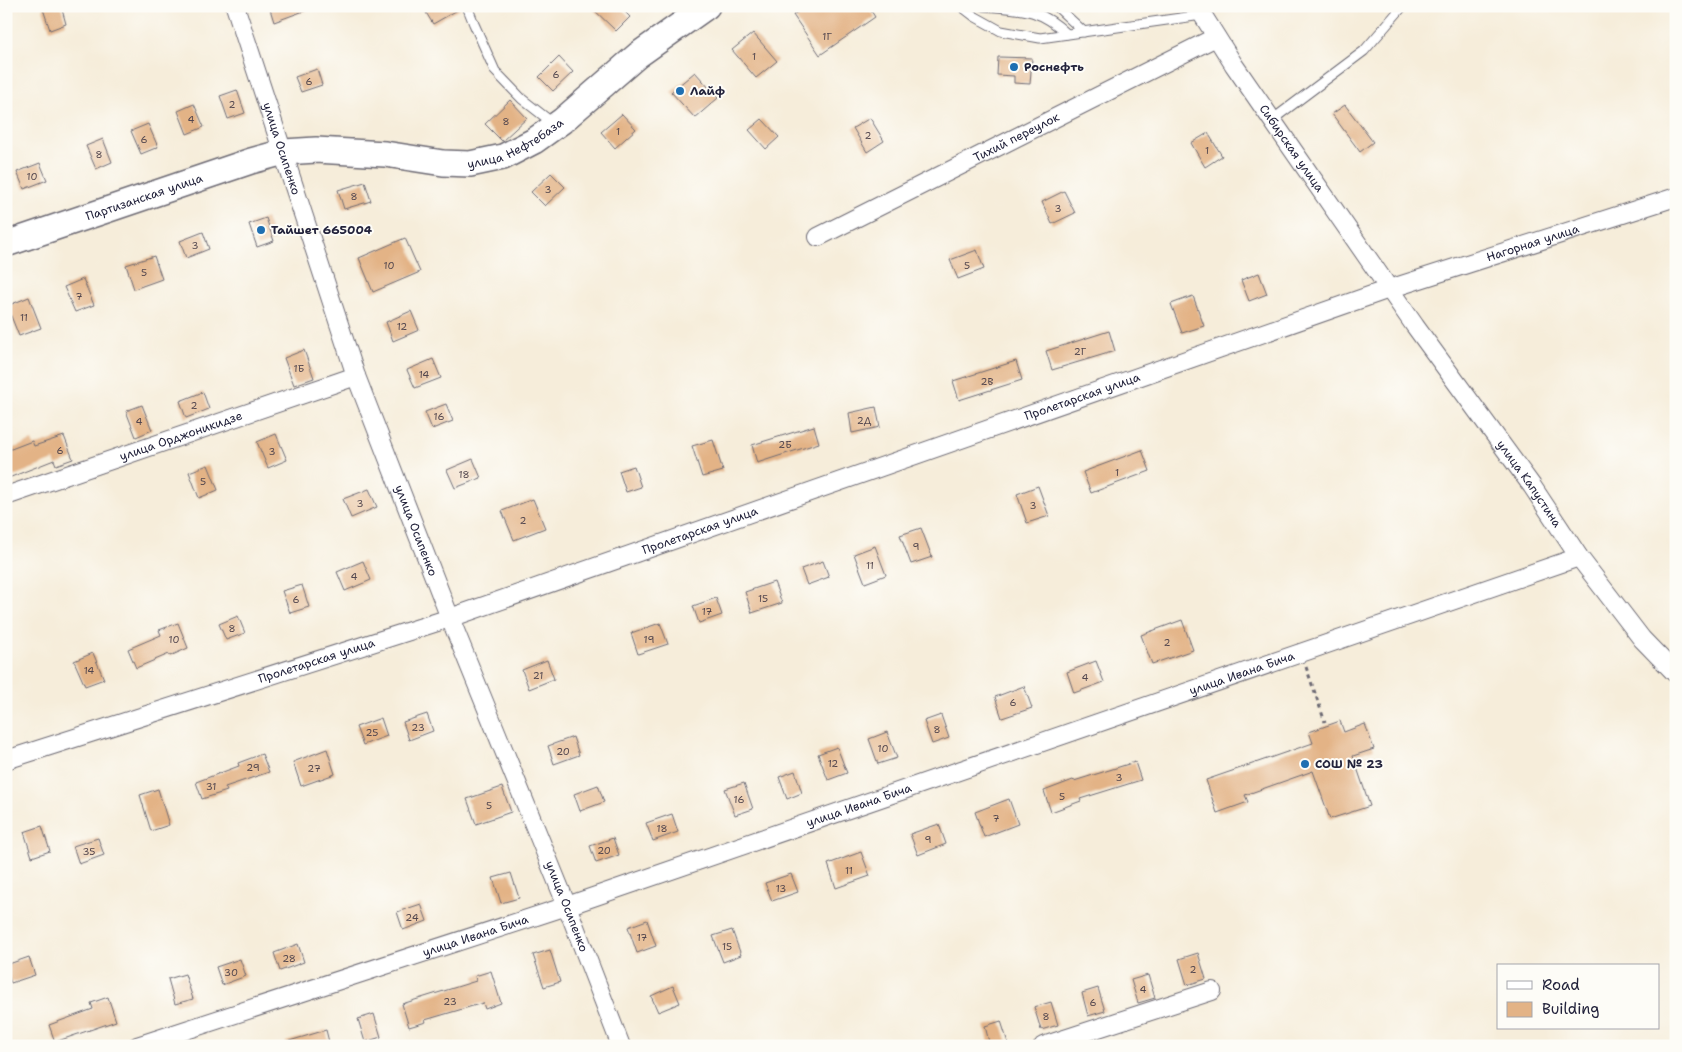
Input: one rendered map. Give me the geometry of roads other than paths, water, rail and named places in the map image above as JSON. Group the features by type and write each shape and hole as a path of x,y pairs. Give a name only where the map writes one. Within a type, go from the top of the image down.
{"main road":[{"name":"улица Нефтебаза","path":"284,152 316,150 385,154 443,163 470,164 504,157 534,141 556,125 638,55 707,6"},
{"name":"Партизанская улица","path":"6,244 251,161 284,152"}],"street":[{"name":"улица Осипенко","path":"235,6 356,376 450,618 567,906 621,1046"},
{"name":"Сибирская улица","path":"1200,11 1272,120 1390,289"},
{"name":"Тихий переулок","path":"818,237 1216,36"},
{"name":"Нагорная улица","path":"1390,289 1676,197"},
{"name":"улица Капустина","path":"1390,289 1532,486 1579,557 1642,639 1676,674"},
{"name":"Пролетарская улица","path":"6,760 450,618 1390,289"},
{"name":"улица Орджоникидзе","path":"6,496 356,376"},
{"name":"улица Ивана Бича","path":"137,1046 567,906 1579,557"},
{"path":"1043,1046 1212,991"}],"lane":[{"path":"468,6 495,71 522,99 556,125"},
{"path":"962,6 974,16 1001,31 1040,38 1200,11"},
{"path":"983,6 1028,10 1054,22 1067,34"},
{"path":"1056,6 1084,32"},
{"path":"1272,120 1364,51 1403,6"}],"place":[{"name":"Роснефть","path":"1014,67"},
{"name":"Лайф","path":"680,91"},
{"name":"Тайшет 665004","path":"261,230"},
{"name":"СОШ № 23","path":"1305,764"}]}
